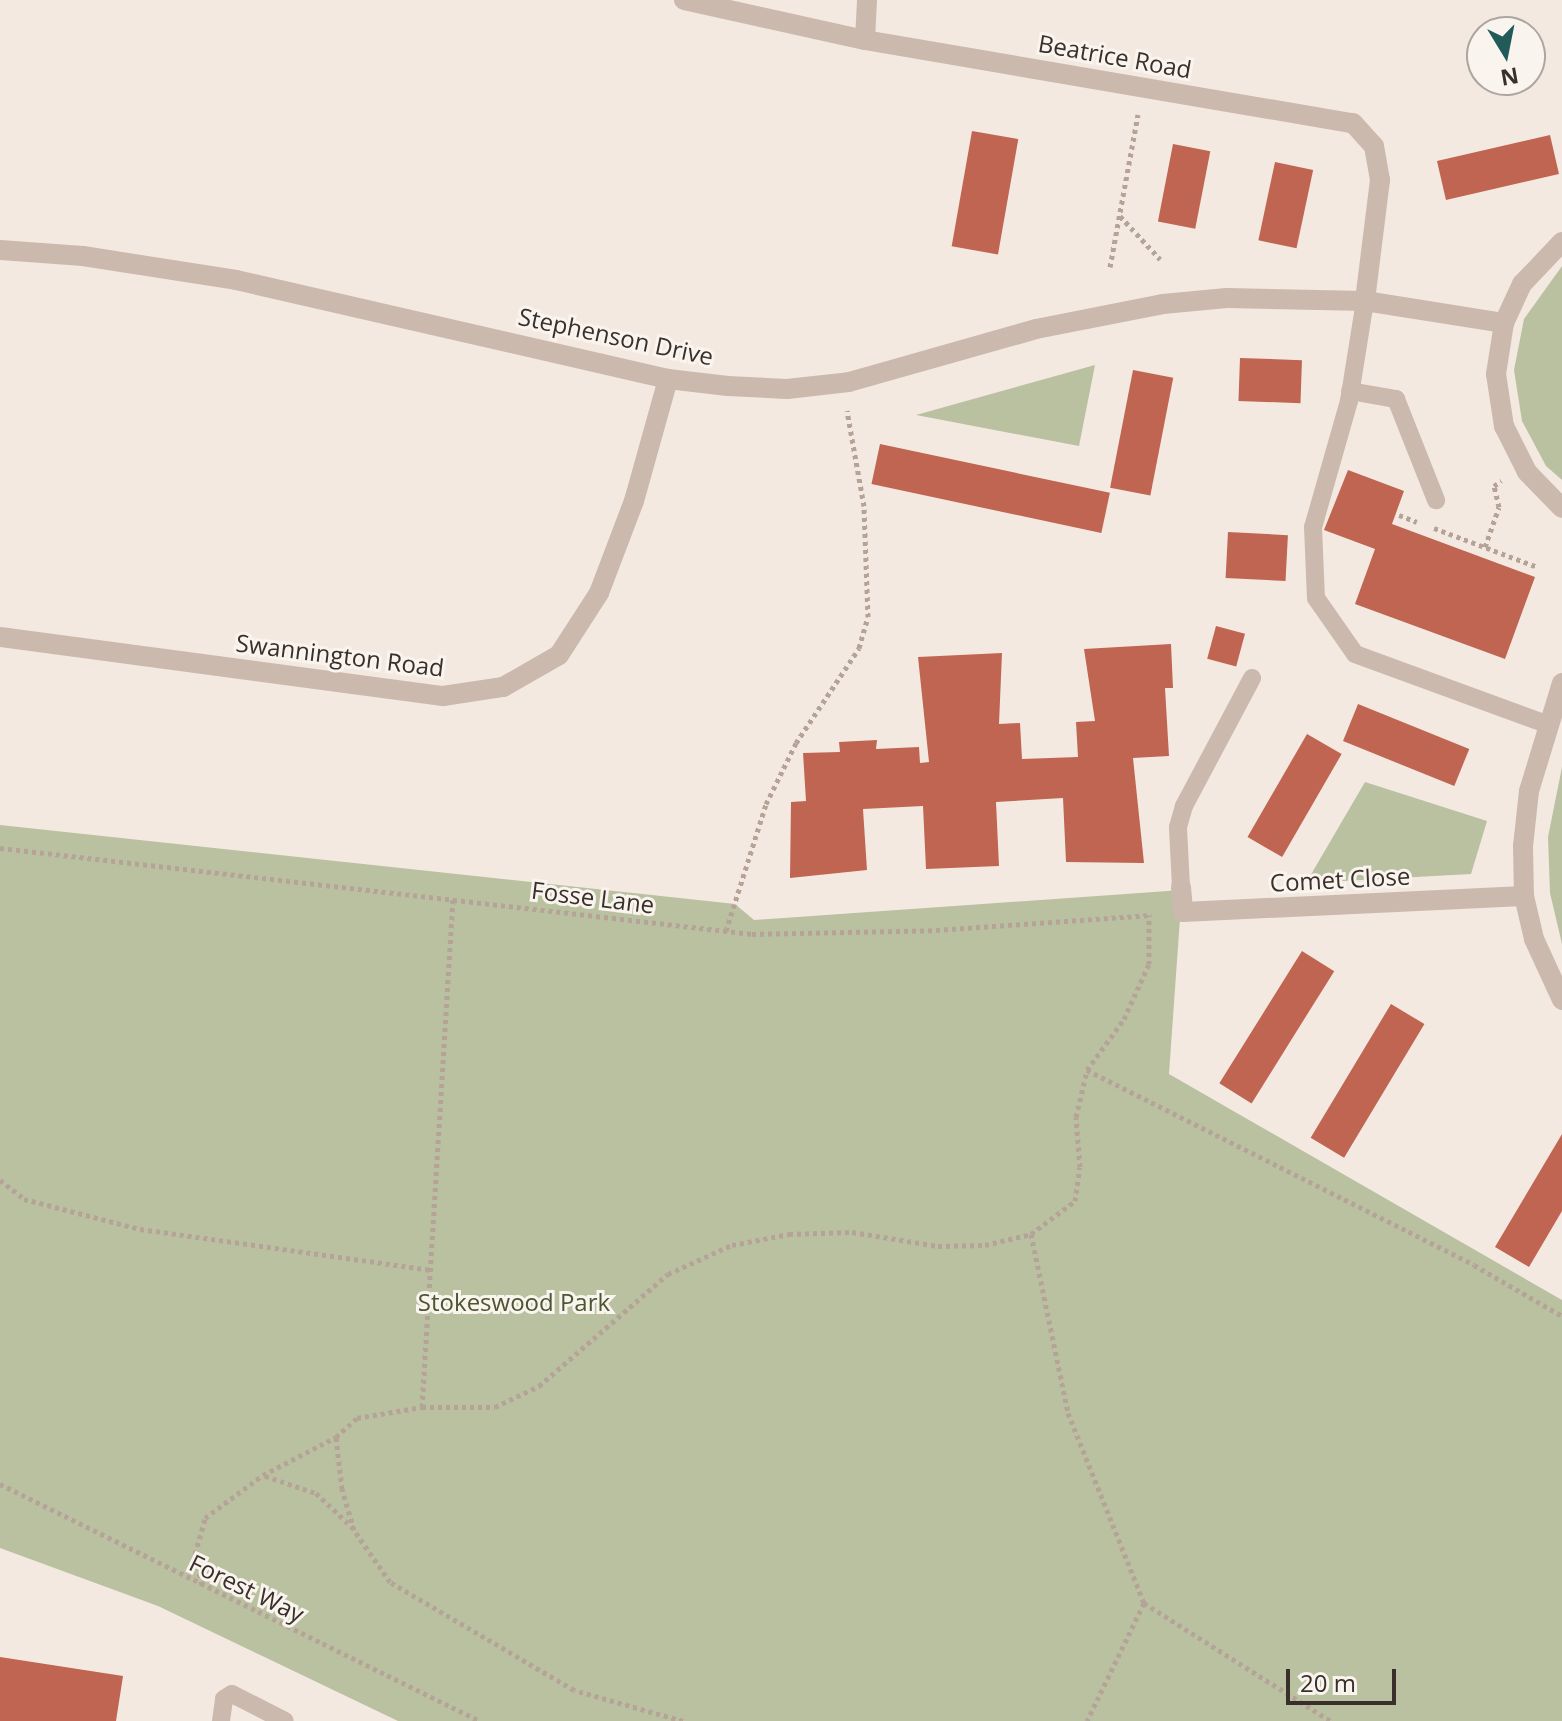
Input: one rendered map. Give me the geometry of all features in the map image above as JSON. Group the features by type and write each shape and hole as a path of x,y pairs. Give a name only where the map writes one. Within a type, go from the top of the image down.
{"street":[{"name":"Beatrice Road","path":"684,0 865,40 1353,123 1374,146 1380,180 1365,301"},
{"path":"865,40 867,0"},
{"path":"1562,242 1522,284 1504,323 1496,374 1504,426 1527,472 1562,508"},
{"name":"Stephenson Drive","path":"0,250 83,256 236,280 458,327 668,379 787,389 842,382 1036,329 1163,304 1302,296 1365,301 1504,323"},
{"name":"Swannington Road","path":"0,637 443,696 503,687 559,655 599,593 634,501 668,379"},
{"path":"1562,683 1529,791 1524,896 1534,939 1562,1000"},
{"path":"1181,887 1183,912"},
{"name":"Comet Close","path":"1183,912 1524,896"}],"lane":[{"path":"1365,301 1350,391 1313,527 1316,598 1355,654 1549,725"},
{"path":"1350,391 1396,399 1436,500"},
{"path":"1181,887 1178,827 1184,806 1252,678"},
{"path":"221,1721 224,1699 232,1694 285,1721"}],"path":[{"path":"1110,267 1143,88"},
{"path":"1120,216 1160,259"},
{"path":"726,931 766,804 796,743 859,648 868,617 864,506 842,382"},
{"path":"1485,547 1499,507 1494,486 1501,481"},
{"path":"1399,515 1538,567"},
{"name":"Fosse Lane","path":"0,848 726,931 877,932 1183,912"},
{"path":"422,1407 433,1270 453,899"},
{"path":"202,1586 195,1554 205,1518 263,1475 336,1437 357,1418 422,1407 495,1407 539,1386 668,1274 732,1245 804,1233 852,1232 938,1246 985,1245 1031,1234 1075,1201 1080,1167 1076,1117 1087,1070 1124,1019 1149,964 1149,915"},
{"path":"1087,1070 1474,1265 1562,1316"},
{"path":"0,1180 24,1199 140,1229 433,1270"},
{"path":"1031,1234 1068,1413 1144,1603 1331,1721"},
{"path":"336,1437 342,1489 354,1530"},
{"path":"263,1475 316,1493 354,1530 390,1582 574,1690 683,1721"},
{"name":"Forest Way","path":"0,1484 480,1721"},
{"path":"1087,1721 1144,1603"}],"green space":[{"path":"1562,266 1562,480 1546,466 1522,421 1514,370 1524,319"},
{"path":"1095,365 1079,446 916,415"},
{"path":"1562,767 1562,944 1550,893 1548,837"},
{"path":"1365,782 1487,821 1471,874 1306,883"},
{"name":"Stokeswood Park","path":"0,825 735,904 754,920 1182,890 1169,1074 1562,1300 1562,1721 398,1721 158,1606 0,1548"}],"building":[{"path":"972,131 1018,139 998,254 952,246"},
{"path":"1550,135 1559,174 1446,200 1437,161"},
{"path":"1173,144 1210,151 1195,229 1158,222"},
{"path":"1275,162 1313,170 1297,248 1258,240"},
{"path":"1240,358 1302,360 1300,403 1238,401"},
{"path":"1133,370 1173,378 1150,496 1110,488"},
{"path":"880,444 1110,493 1101,533 871,484"},
{"path":"1348,470 1404,491 1392,524 1535,577 1505,659 1355,604 1375,549 1324,530"},
{"path":"1228,532 1288,535 1286,581 1226,578"},
{"path":"1216,626 1245,634 1236,667 1207,659"},
{"path":"1171,644 1173,688 1165,688 1169,756 1133,758 1144,863 1066,862 1063,798 996,802 999,866 926,869 923,806 863,809 867,870 790,878 791,802 806,801 803,753 840,752 839,742 877,740 876,749 919,747 920,763 929,762 918,657 1002,653 999,724 1020,723 1022,759 1078,757 1076,722 1095,721 1084,649"},
{"path":"1358,704 1469,749 1454,786 1343,741"},
{"path":"1307,734 1342,754 1282,857 1248,837"},
{"path":"1302,951 1334,971 1252,1103 1219,1083"},
{"path":"1391,1004 1424,1024 1344,1158 1311,1138"},
{"path":"1562,1134 1562,1211 1529,1267 1495,1247"},
{"path":"0,1657 123,1676 116,1721 0,1721"}]}
